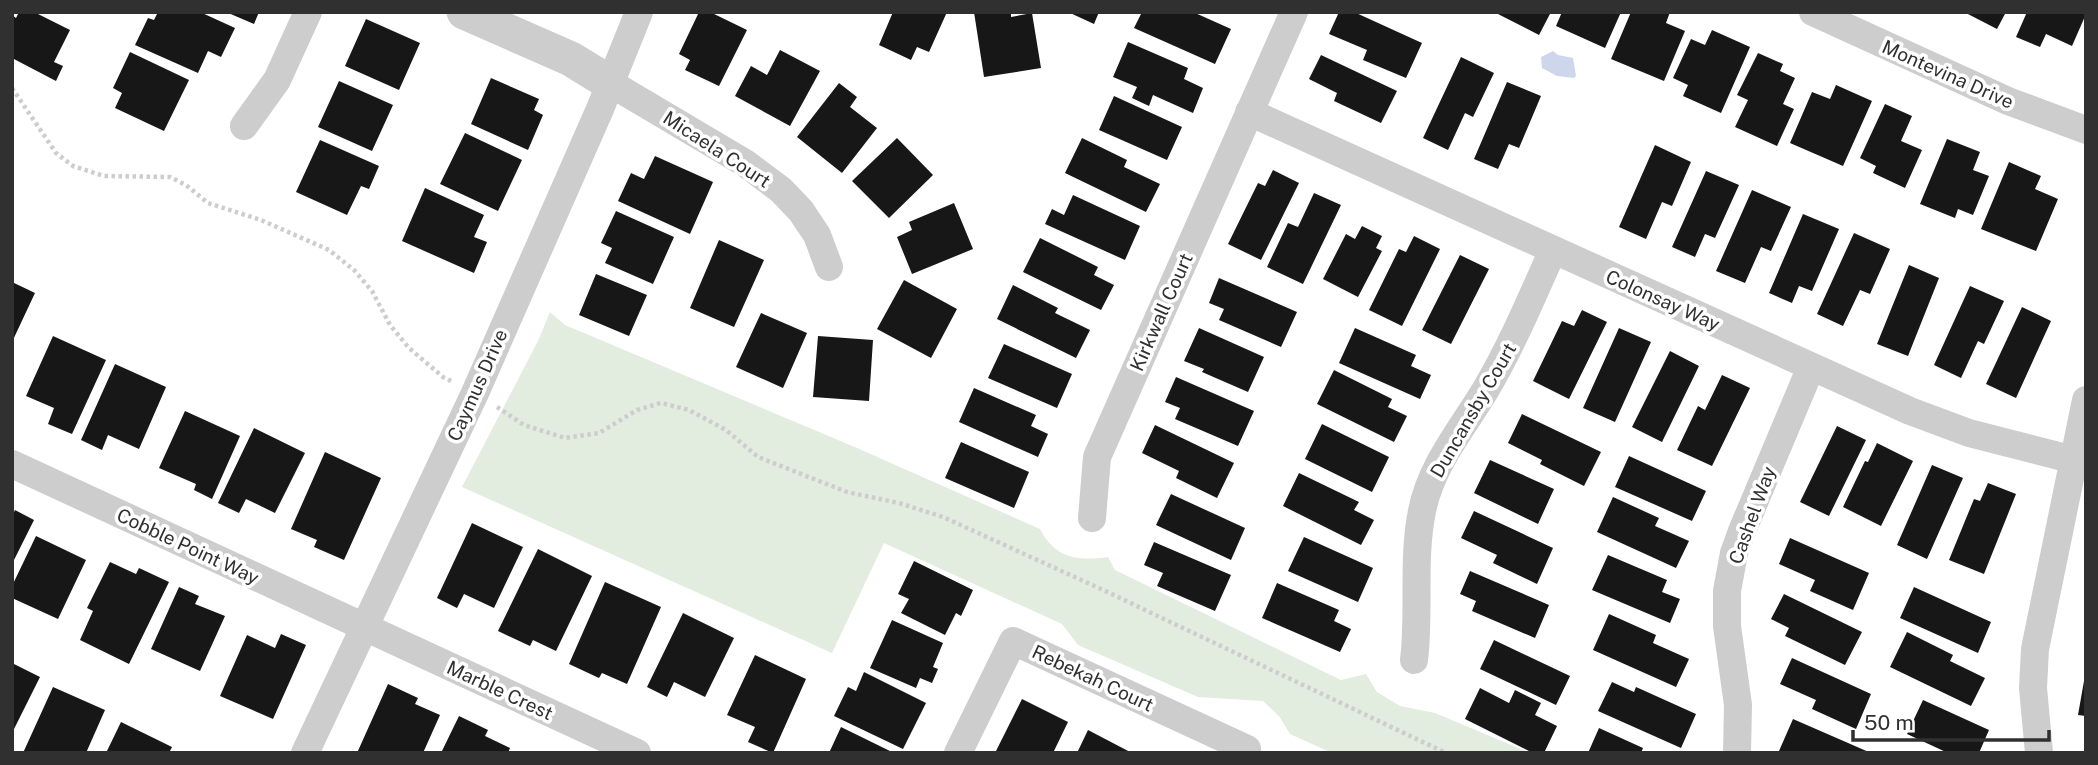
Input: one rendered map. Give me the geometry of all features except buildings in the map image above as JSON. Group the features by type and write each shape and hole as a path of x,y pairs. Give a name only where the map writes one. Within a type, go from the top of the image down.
{"street":[{"path":"244,126 277,80 308,12"},
{"path":"464,12 571,59 610,83"},
{"name":"Caymus Drive","path":"305,753 475,393 639,12"},
{"name":"Kirkwall Court","path":"1092,517 1097,457 1294,12"},
{"name":"Montevina Drive","path":"1813,12 2008,101 2086,130"},
{"name":"Micaela Court","path":"610,83 745,163 781,190 801,211 817,235 829,267"},
{"name":"Colonsay Way","path":"1249,112 1910,411 1969,433 2079,462"},
{"name":"Duncansby Court","path":"1414,660 1416,552 1422,510 1432,477 1513,342 1553,250"},
{"name":"Cashel Way","path":"1737,753 1738,705 1727,626 1727,592 1734,553 1811,367"},
{"path":"2039,753 2033,688 2035,649 2079,462 2086,400"},
{"name":"Cobble Point Way","path":"12,464 364,628"},
{"name":"Marble Crest","path":"364,628 637,753"},
{"name":"Rebekah Court","path":"958,753 1013,641 1248,749"}],"path":[{"path":"12,88 56,153 73,166 104,176 170,177 186,185 208,203 261,220 329,250 354,270 372,291 390,325 409,348 443,377 475,393 524,425 565,438 599,433 637,410 661,403 689,410 726,430 758,457 847,492 899,503 943,517 1446,753"}],"shaded area":[{"path":"550,312 565,325 857,448 1040,529 1053,547 1069,556 1087,559 1108,557 1115,570 1341,680 1366,674 1377,692 1400,706 1435,713 1530,753 1332,753 1290,734 1279,716 1263,701 1198,697 1078,645 1062,624 884,543 832,653 462,487 538,341"}],"water":[{"path":"1553,51 1558,55 1573,58 1574,78 1557,76 1542,68 1541,57"}]}
